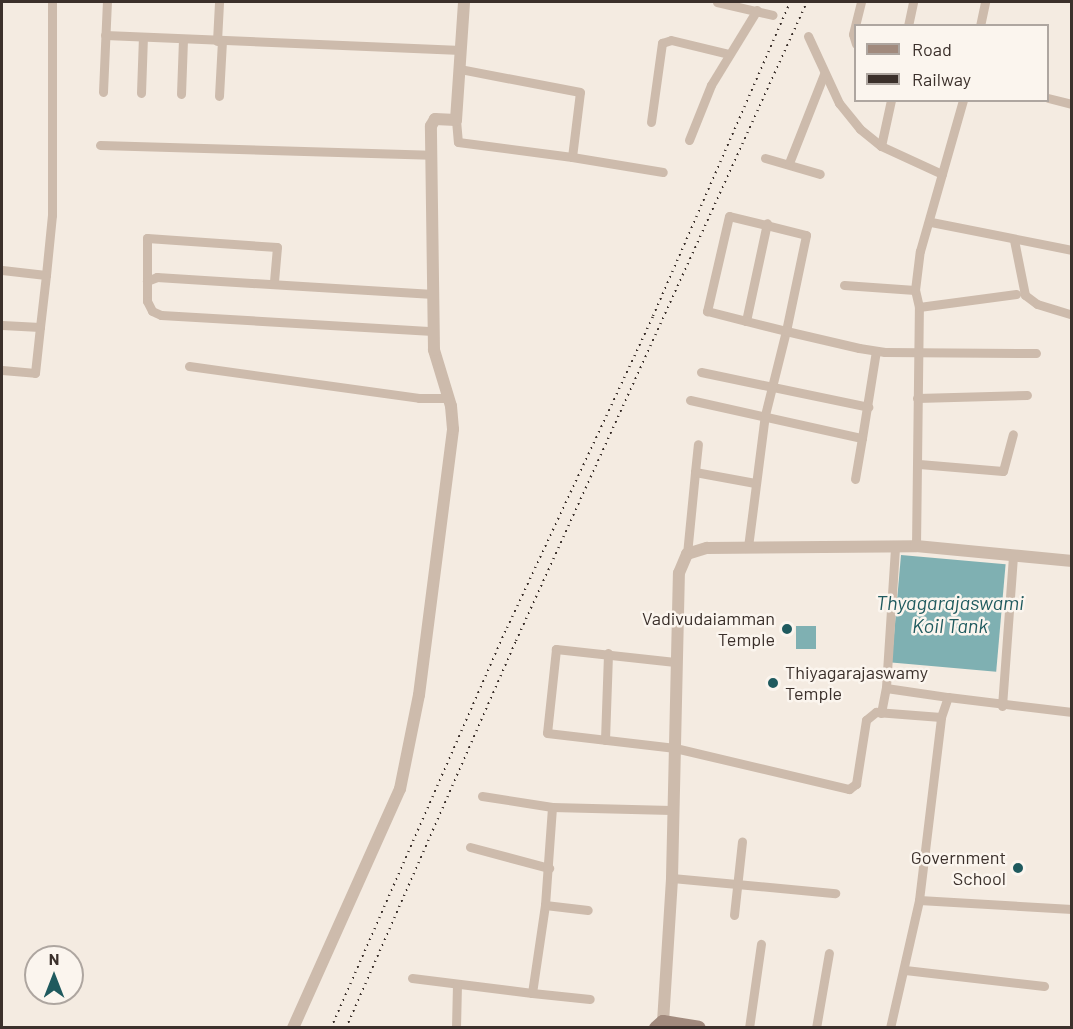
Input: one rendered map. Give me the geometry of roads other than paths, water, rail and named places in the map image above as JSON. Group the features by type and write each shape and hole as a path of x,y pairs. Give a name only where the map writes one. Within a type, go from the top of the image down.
{"main road":[{"path":"659,1025 699,1028"}],"street":[{"path":"2,370 35,373 52,215 52,2"},
{"path":"103,92 107,2"},
{"path":"219,2 219,96"},
{"path":"464,2 456,120 458,142 663,172"},
{"path":"717,2 765,9"},
{"path":"856,24 861,2"},
{"path":"908,24 913,2"},
{"path":"980,24 985,2"},
{"path":"689,140 702,103 729,54 765,9"},
{"path":"105,35 461,50"},
{"path":"808,36 838,103 860,129 881,146 942,174"},
{"path":"141,93 143,37"},
{"path":"181,94 183,39"},
{"path":"651,122 662,43 671,40 729,54"},
{"path":"459,69 578,90 572,157"},
{"path":"789,163 824,74"},
{"path":"1049,98 1071,104"},
{"path":"881,146 891,102"},
{"path":"916,546 919,464 917,398 919,307 915,290 920,251 931,222 962,102"},
{"path":"293,1028 400,789 419,695 434,557 452,440 448,398 436,364 433,331 430,156 433,120 456,120"},
{"path":"100,145 430,156"},
{"path":"765,158 789,163 820,174"},
{"path":"748,547 765,415 786,331 806,235 767,223 729,216 707,311 786,331 876,351 918,355 1036,353"},
{"path":"931,222 1071,250"},
{"path":"746,321 767,223"},
{"path":"274,284 277,247 147,238 147,301 152,311 161,315 433,331"},
{"path":"1014,240 1025,295 1037,304 1071,315"},
{"path":"2,270 46,275"},
{"path":"147,281 157,277 433,294"},
{"path":"844,285 915,290"},
{"path":"919,307 1016,294"},
{"path":"2,325 40,327"},
{"path":"855,479 876,351"},
{"path":"189,366 419,398 448,398"},
{"path":"701,372 868,407"},
{"path":"917,398 1027,394"},
{"path":"690,400 862,438"},
{"path":"919,464 1003,471 1013,434"},
{"path":"659,1025 672,878 671,810 675,748 675,662 679,573 687,554 698,444"},
{"path":"695,472 755,483"},
{"path":"687,554 706,548 916,546 1071,561"},
{"path":"881,713 886,688 895,548"},
{"path":"1002,706 1013,556"},
{"path":"675,662 556,649 546,730 550,735 675,748 849,789 856,784 866,720 870,714 941,717"},
{"path":"605,740 608,653"},
{"path":"886,688 1002,706 1071,712"},
{"path":"890,1028 905,970 919,900 941,717 948,698"},
{"path":"482,796 552,807 671,810"},
{"path":"532,993 549,868 552,807"},
{"path":"734,915 742,841"},
{"path":"470,847 549,868"},
{"path":"672,878 835,893"},
{"path":"919,900 1071,909"},
{"path":"545,904 588,910"},
{"path":"749,1028 761,944"},
{"path":"816,1028 829,952"},
{"path":"905,970 1044,986"},
{"path":"412,978 590,999"},
{"path":"456,1028 457,984"}],"water":[{"name":"Thyagarajaswami Koil Tank","path":"901,555 1006,564 996,672 892,663"},
{"path":"796,626 816,626 816,649 796,649"}],"railway":[{"path":"331,1028 507,628 653,316 790,2"},
{"path":"346,1028 516,641 807,2"}],"place":[{"name":"Vadivudaiamman Temple","path":"787,629"},
{"name":"Thiyagarajaswamy Temple","path":"773,683"},
{"name":"Government School","path":"1018,868"}]}
